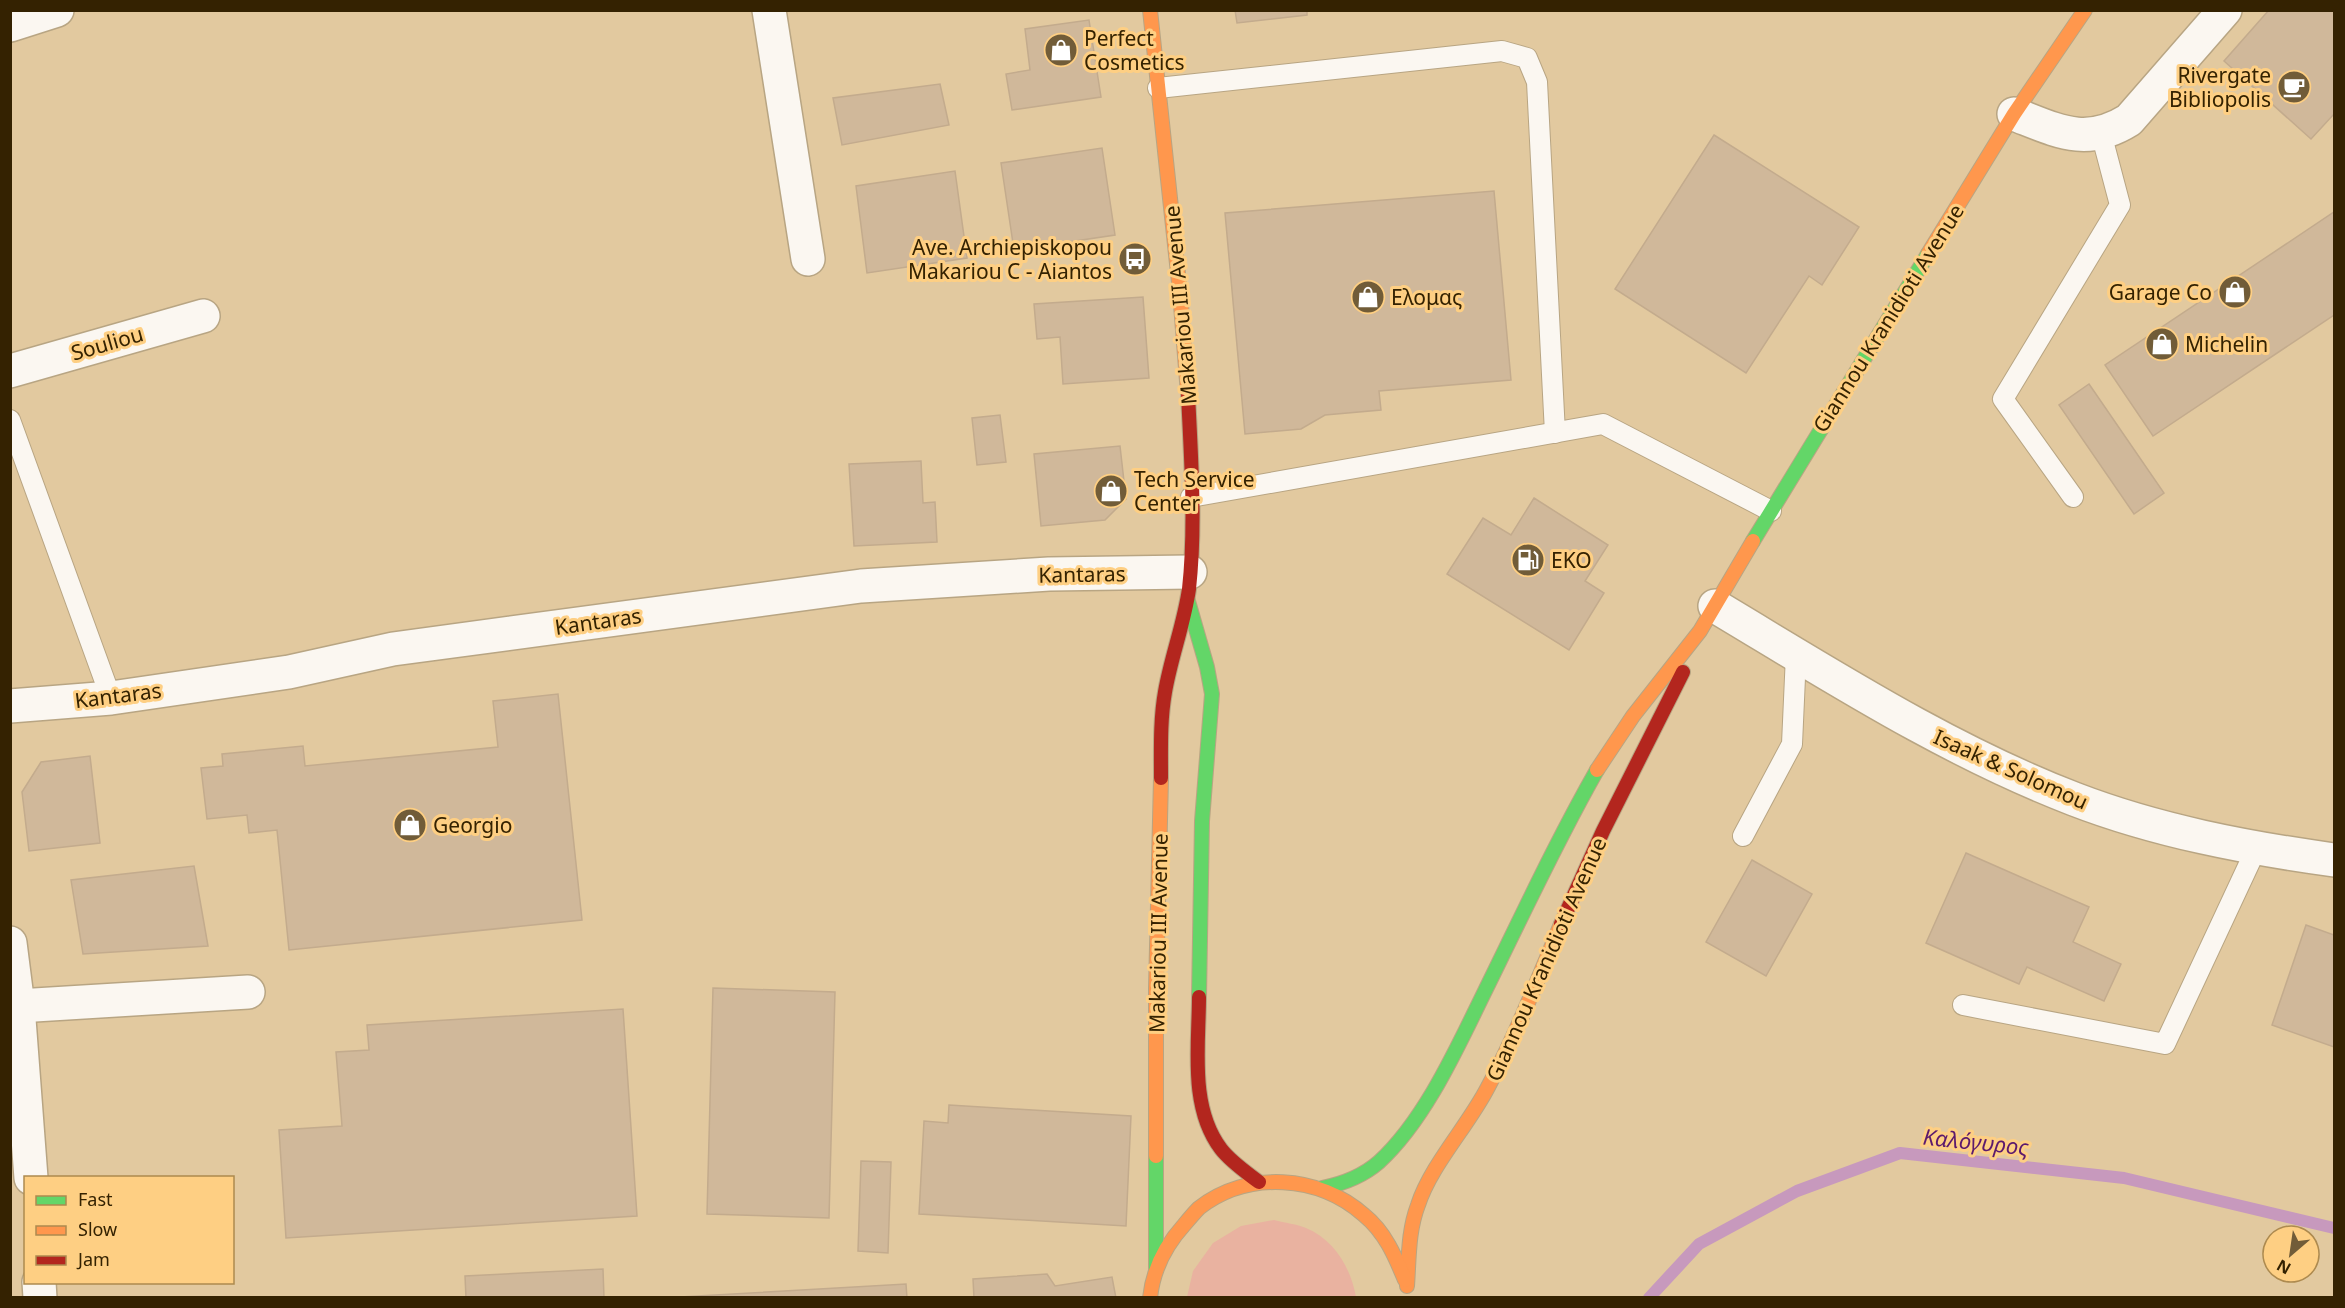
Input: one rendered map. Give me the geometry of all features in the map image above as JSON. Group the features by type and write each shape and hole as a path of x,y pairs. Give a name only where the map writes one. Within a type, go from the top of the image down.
{"main road":[{"name":"Makariou III Avenue","path":"1150,10 1188,371 1191,497 1189,586 1169,666 1162,711 1156,988 1156,1269"},
{"name":"Giannou Kranidioti Avenue","path":"1408,1292 1411,1231 1429,1177 1460,1134 1489,1086 1593,854 1619,799 1665,714 1708,619 1831,410 2014,114 2085,10"},
{"name":"Makariou III Avenue","path":"1189,586 1212,694 1202,821 1198,1079 1206,1120 1220,1149 1228,1159 1259,1182"},
{"name":"Giannou Kranidioti Avenue","path":"1322,1188 1346,1183 1377,1164 1397,1144 1414,1121 1454,1054 1576,806 1604,758 1633,716 1708,619"},
{"path":"1150,1298 1156,1269 1166,1247 1179,1227 1196,1211 1215,1197 1236,1187 1259,1182 1291,1181 1322,1188 1362,1210 1391,1244 1401,1264 1408,1292"}],"street":[{"path":"10,25 57,10"},
{"path":"769,10 808,259"},
{"path":"2014,114 2059,132 2078,136 2114,129 2129,120 2225,10"},
{"name":"Souliou","path":"10,370 203,316"},
{"name":"Kantaras","path":"10,706 111,698 289,672 393,649 861,586 1049,574 1189,586"},
{"name":"Isaak & Solomou","path":"1708,619 1796,654 1922,729 2026,780 2076,800 2127,816 2257,848 2334,860"},
{"path":"10,943 18,1006 31,1176"},
{"path":"18,1006 248,992"}],"lane":[{"path":"1158,88 1502,51 1527,58 1537,82 1555,433"},
{"path":"2073,497 2003,399 2120,206 2101,133"},
{"path":"10,420 111,698"},
{"path":"1191,497 1603,424 1771,511"},
{"path":"1743,836 1792,744 1796,654"},
{"path":"1963,1005 2165,1044 2257,848"}],"shaded area":[{"path":"1274,1220 1302,1227 1325,1240 1346,1266 1356,1297 1187,1297 1193,1271 1213,1243 1241,1226"}],"building":[{"path":"1235,10 1307,10 1307,15 1237,23"},
{"name":"Rivergate Bibliopolis","path":"2269,10 2334,10 2334,114 2311,139 2224,61"},
{"name":"Perfect Cosmetics","path":"1089,20 1101,97 1012,110 1006,74 1030,70 1025,29"},
{"path":"940,84 949,125 842,145 833,98"},
{"path":"1714,135 1859,227 1822,285 1809,276 1746,373 1615,289"},
{"path":"1102,148 1115,235 1014,250 1001,163"},
{"path":"955,171 967,258 867,273 856,186"},
{"name":"Ελομας","path":"1494,191 1511,380 1379,391 1381,410 1325,415 1301,429 1245,434 1225,213"},
{"path":"2334,212 2334,315 2153,436 2105,365"},
{"path":"1143,297 1149,378 1063,384 1060,337 1037,339 1034,304"},
{"path":"2089,384 2164,493 2134,514 2059,405"},
{"path":"1000,415 1006,462 977,465 972,418"},
{"path":"1120,446 1126,499 1105,520 1041,526 1034,454"},
{"path":"921,461 923,503 935,502 937,542 854,546 849,464"},
{"name":"EKO","path":"1534,498 1608,545 1585,581 1604,593 1569,650 1447,574 1483,518 1511,535"},
{"name":"Georgio","path":"558,694 582,920 289,950 277,830 249,833 247,815 207,819 201,768 223,766 222,754 303,746 305,766 498,747 493,701"},
{"path":"90,756 100,843 29,851 22,792 41,762"},
{"path":"1966,853 2089,907 2073,942 2121,964 2104,1001 2027,967 2019,984 1926,943"},
{"path":"1752,860 1812,894 1766,976 1706,942"},
{"path":"194,866 208,946 83,954 71,880"},
{"path":"2306,925 2334,935 2334,1047 2272,1025"},
{"path":"713,988 835,992 829,1218 707,1214"},
{"path":"623,1009 637,1216 286,1238 279,1130 342,1126 336,1052 369,1050 367,1025"},
{"path":"949,1105 1131,1116 1126,1226 919,1214 924,1121 948,1123"},
{"path":"861,1161 891,1162 888,1253 858,1251"},
{"path":"603,1269 604,1298 466,1298 465,1276"},
{"path":"1047,1274 1055,1286 1112,1277 1116,1298 974,1298 973,1279"},
{"path":"906,1284 907,1298 662,1298"}],"waterway":[{"name":"Καλόγυρος","path":"1649,1298 1699,1244 1797,1191 1900,1153 2124,1178 2334,1228"}],"traffic: fast":[{"path":"1753,541 1928,254"},
{"path":"1188,601 1207,667 1212,694 1202,821 1199,997"},
{"path":"1322,1188 1352,1179 1379,1162 1396,1145 1425,1105 1451,1060 1553,852 1597,770"},
{"path":"1156,1156 1156,1269"}],"traffic: slow":[{"path":"1150,10 1180,292 1188,394"},
{"path":"1928,254 2014,114 2085,10"},
{"path":"1597,770 1633,716 1700,631 1753,541"},
{"path":"1156,1156 1156,989 1161,778"},
{"path":"1407,1286 1412,1225 1424,1190 1480,1102 1526,1007 1561,924"},
{"path":"1150,1298 1154,1277 1166,1250 1197,1210 1218,1196 1239,1187 1261,1183 1283,1182 1305,1185 1346,1202 1378,1229 1393,1253 1405,1280"}],"traffic: jam":[{"path":"1161,778 1163,703 1187,602 1191,565 1192,492 1188,394"},
{"path":"1561,924 1603,831 1683,672"},
{"path":"1199,997 1198,1075 1204,1114 1221,1149 1234,1163 1259,1182"}],"place":[{"name":"Perfect Cosmetics","path":"1061,50"},
{"name":"Rivergate Bibliopolis","path":"2294,87"},
{"name":"Ave. Archiepiskopou Makariou C - Aiantos","path":"1135,259"},
{"name":"Garage Co","path":"2235,292"},
{"name":"Ελομας","path":"1368,297"},
{"name":"Michelin","path":"2162,344"},
{"name":"Tech Service Center","path":"1111,491"},
{"name":"EKO","path":"1528,560"},
{"name":"Georgio","path":"410,825"}]}
